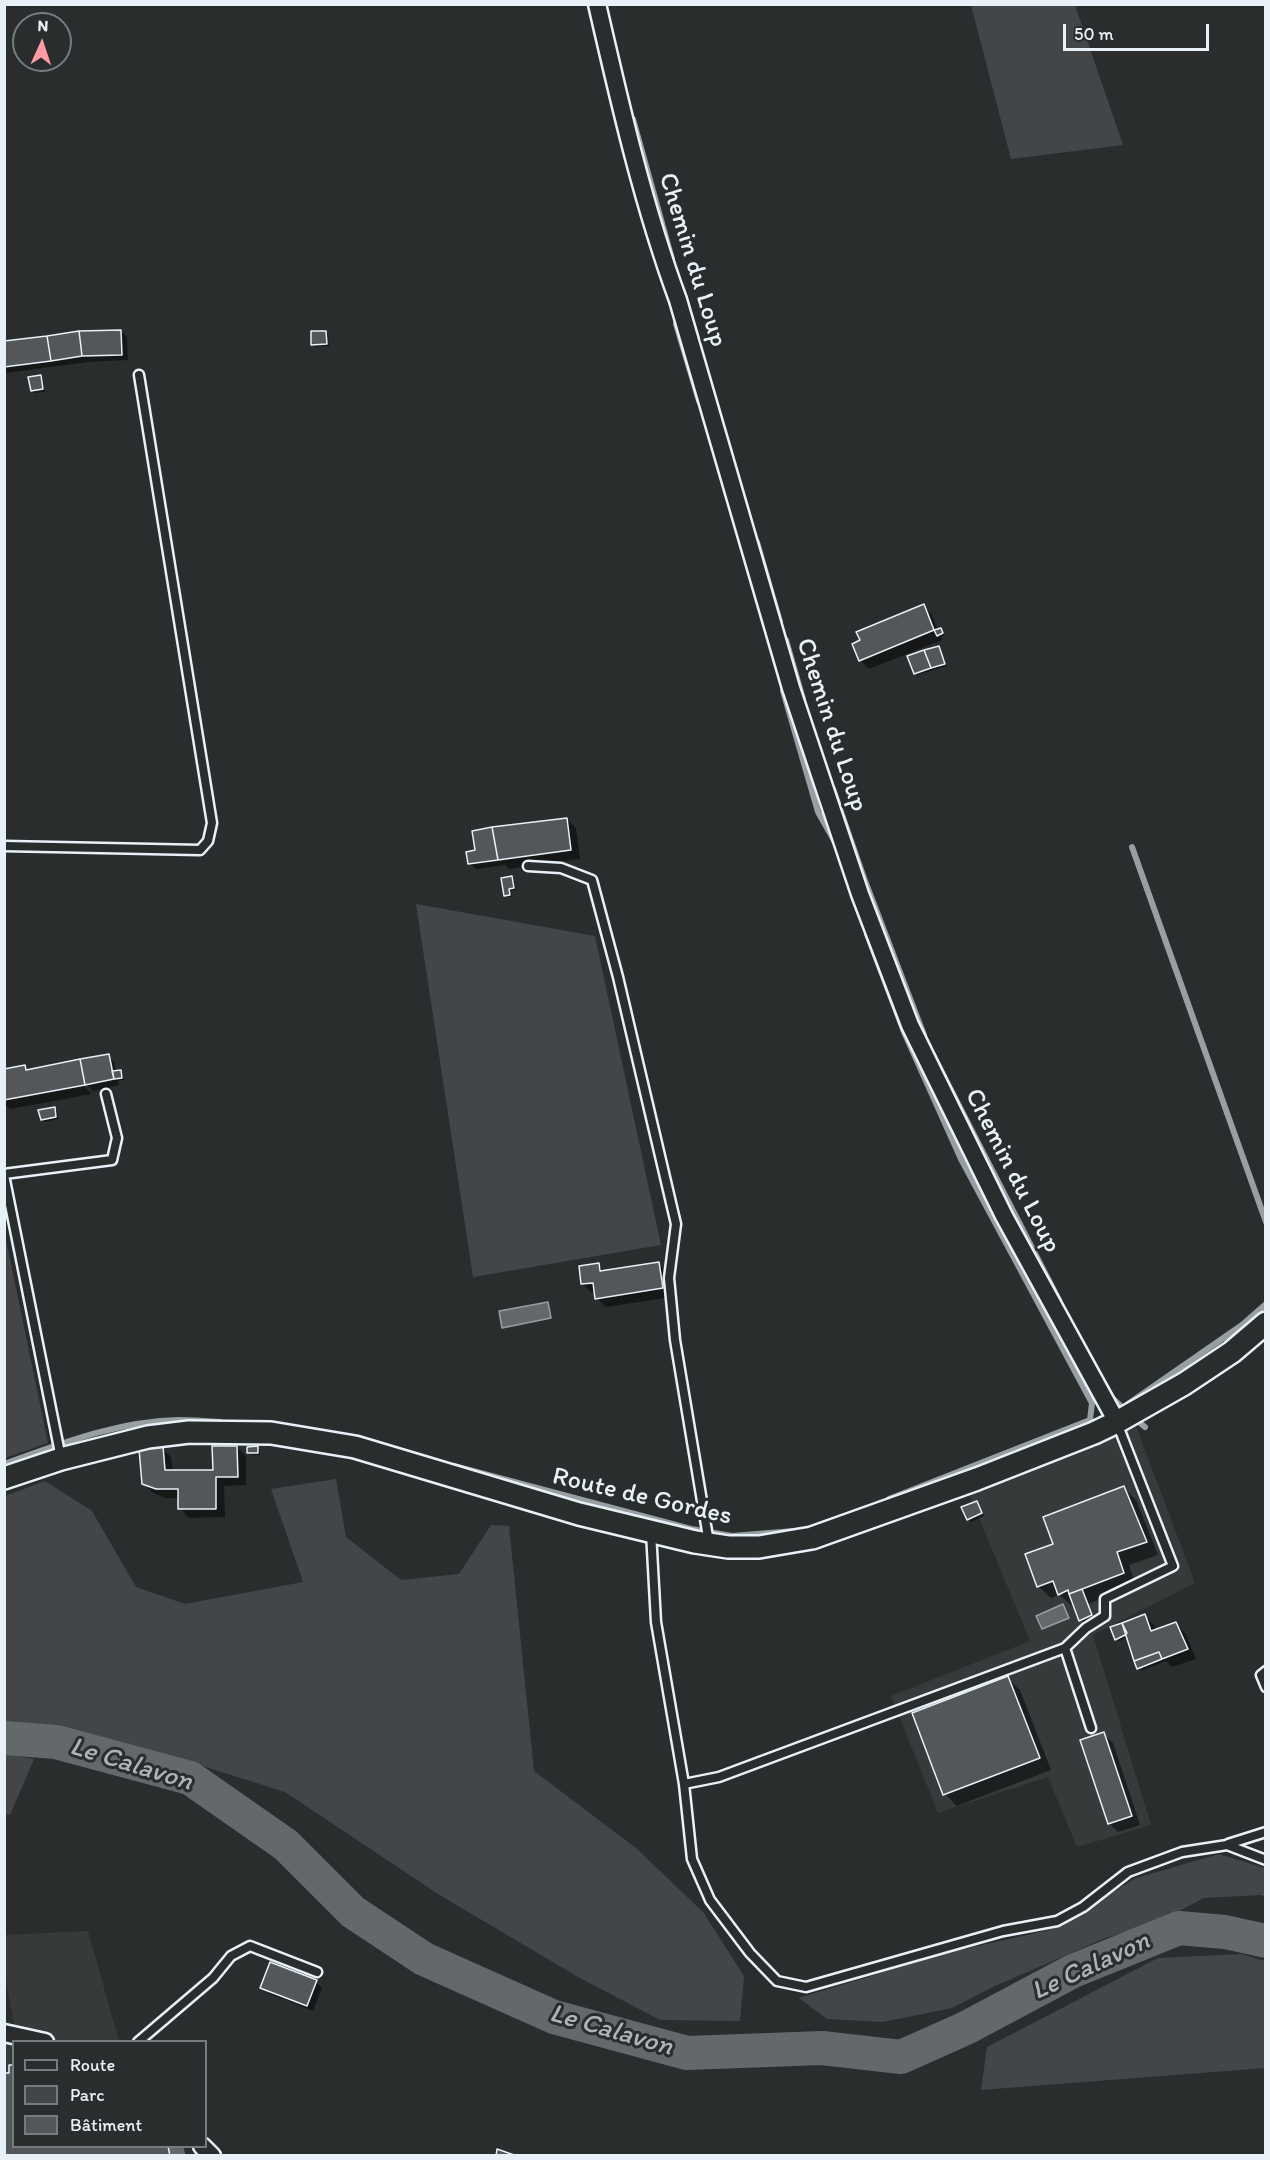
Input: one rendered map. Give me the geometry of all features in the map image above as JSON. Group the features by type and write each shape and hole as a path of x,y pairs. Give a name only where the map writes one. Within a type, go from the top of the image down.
{"street":[{"name":"Chemin du Loup","path":"597,4 627,134 791,688 860,894 910,1025 1004,1216 1117,1422"},
{"name":"Route de Gordes","path":"4,1478 61,1459 148,1437 189,1432 271,1433 355,1448 579,1515 651,1532 710,1544 759,1547 812,1538 977,1479 1117,1422 1184,1384 1232,1352 1266,1323"},
{"path":"4,2033 36,2040"}],"lane":[{"path":"4,846 200,850 208,841 212,823 139,375"},
{"path":"528,866 561,868 592,880 618,977 676,1224 669,1278 675,1340 710,1544"},
{"path":"61,1459 4,1174 112,1160 117,1138 106,1094"},
{"path":"684,1784 719,1777 1065,1648 1086,1628 1105,1616 1105,1599 1173,1566 1117,1422"},
{"path":"651,1532 656,1622 684,1784 692,1859 710,1900 750,1953 777,1981 806,1987 1003,1931 1057,1921 1083,1907 1128,1872 1182,1852 1227,1845 1266,1832"},
{"path":"1065,1648 1091,1728"},
{"path":"1266,1671 1261,1675 1266,1687"},
{"path":"1227,1845 1266,1860"},
{"path":"140,2040 213,1978 231,1956 250,1946 317,1972"}],"shaded area":[{"path":"548,1302 551,1318 502,1328 499,1311"},
{"path":"1136,1426 1195,1583 1093,1635 1151,1825 1077,1847 1048,1777 938,1813 891,1696 1030,1641 970,1496"},
{"path":"1063,1604 1069,1618 1042,1629 1036,1616"},
{"path":"88,1931 119,2040 12,2040 12,2148 173,2148 176,2155 5,2155 5,2024 14,2024 5,1975 4,1935"}],"green space":[{"path":"971,5 1075,5 1123,145 1011,159"},
{"path":"416,904 595,936 661,1245 473,1277"},
{"path":"5,1235 48,1443 4,1458"},
{"path":"336,1479 346,1537 401,1580 459,1574 491,1525 509,1526 534,1771 636,1848 703,1912 744,1976 740,2021 660,2020 578,1977 438,1894 285,1792 193,1763 5,1723 5,1496 45,1481 92,1511 136,1587 185,1604 303,1582 271,1489"},
{"path":"4,1754 34,1759 10,1815 5,1814"},
{"path":"1219,1854 1265,1868 1265,1897 1261,1895 1204,1898 1164,1919 1103,1939 993,1987 952,2008 883,2022 827,2019 799,1998 943,1954 1053,1929 1136,1878"},
{"path":"1241,1954 1265,1961 1265,2068 981,2090 987,2047 1158,1958"}],"building":[{"path":"121,330 122,355 82,356 79,331"},
{"path":"79,331 82,356 51,361 47,336"},
{"path":"311,331 326,331 327,344 311,345"},
{"path":"47,336 51,361 4,367 4,341"},
{"path":"41,375 43,389 31,391 28,377"},
{"path":"924,604 934,630 859,661 852,644 860,640 856,632"},
{"path":"941,628 943,633 937,636 934,630"},
{"path":"939,646 945,664 931,668 924,650"},
{"path":"924,650 931,668 914,674 907,656"},
{"path":"567,818 571,850 498,860 492,827"},
{"path":"492,827 498,860 468,864 466,852 475,850 472,831"},
{"path":"512,876 514,888 509,889 510,895 504,896 501,878"},
{"path":"109,1054 114,1079 85,1085 80,1059"},
{"path":"80,1059 85,1085 4,1100 4,1069 25,1065 26,1070"},
{"path":"121,1070 122,1078 114,1079 112,1071"},
{"path":"55,1107 56,1117 41,1120 38,1110"},
{"path":"659,1262 663,1288 595,1299 593,1283 581,1284 579,1266 599,1263 600,1271"},
{"path":"163,1446 165,1470 213,1470 212,1446 237,1446 238,1477 216,1477 216,1509 178,1509 178,1489 156,1489 142,1484 139,1449"},
{"path":"258,1446 258,1453 247,1453 247,1447"},
{"path":"1124,1486 1147,1542 1117,1552 1124,1573 1069,1594 1068,1590 1058,1595 1053,1581 1037,1587 1025,1554 1053,1544 1043,1517"},
{"path":"977,1501 982,1513 967,1520 961,1507"},
{"path":"1082,1589 1092,1615 1079,1621 1069,1594"},
{"path":"1145,1614 1151,1631 1176,1622 1188,1649 1162,1659 1159,1652 1134,1661 1122,1623"},
{"path":"1122,1623 1127,1633 1115,1640 1110,1627"},
{"path":"1159,1652 1162,1659 1137,1669 1134,1661"},
{"path":"1008,1676 1040,1758 943,1795 912,1713"},
{"path":"1104,1732 1132,1816 1108,1824 1080,1740"},
{"path":"270,1962 317,1980 307,2006 260,1988"},
{"path":"9,2065 12,2065 12,2148 168,2148 170,2156 4,2156 4,2073 9,2073"},
{"path":"497,2149 517,2156 496,2156"}],"waterway":[{"path":"633,119 672,259"},
{"path":"676,324 699,401"},
{"path":"757,542 780,622"},
{"path":"786,640 803,699"},
{"path":"783,691 818,812 835,842"},
{"path":"833,789 864,878 924,1035"},
{"path":"1132,847 1266,1222"},
{"path":"867,934 904,1032 961,1159 1092,1403 1090,1420 889,1499"},
{"path":"932,1053 1059,1300"},
{"path":"1128,1404 1242,1325 1266,1304"},
{"path":"1110,1396 1127,1412"},
{"path":"1134,1418 1145,1427"},
{"path":"4,1464 90,1435 134,1424 179,1420 220,1422"},
{"path":"454,1466 691,1529 732,1536 794,1531"},
{"name":"Le Calavon","path":"4,1738 56,1742 190,1778 286,1845 353,1912 424,1959 554,2017 687,2053 822,2048 901,2057 966,2028 1073,1971 1179,1928 1225,1932 1266,1941"},
{"path":"173,2148 175,2156"}]}
